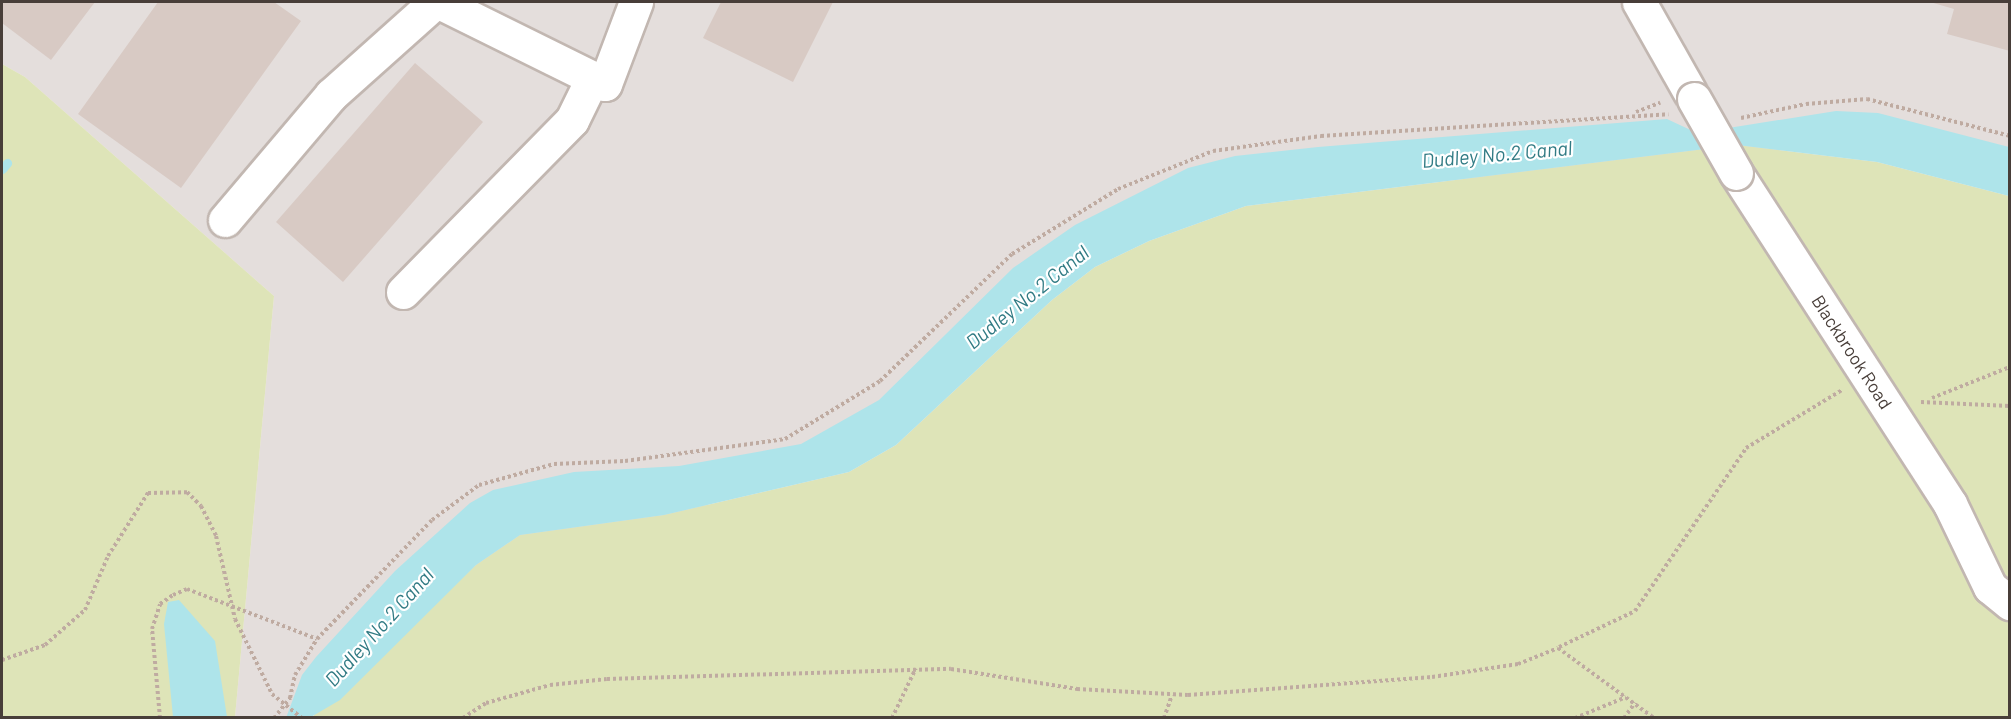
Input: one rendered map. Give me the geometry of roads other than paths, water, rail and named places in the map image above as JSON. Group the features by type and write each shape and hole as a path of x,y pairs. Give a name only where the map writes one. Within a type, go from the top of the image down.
{"street":[{"path":"225,220 331,94 435,2"},
{"path":"440,2 605,84 636,2"},
{"name":"Blackbrook Road","path":"1639,2 1687,103 1736,172 1950,504 1990,587 2010,603"},
{"path":"403,292 572,120 592,79"}],"water":[{"name":"Dudley No.2 Canal","path":"1836,111 1878,113 2009,147 2009,196 1877,162 1737,145 1246,206 1149,241 1095,267 1052,300 896,445 849,472 664,515 520,535 476,565 340,700 311,717 286,718 302,675 316,657 395,571 470,503 493,490 574,472 679,466 801,444 879,400 1013,268 1075,225 1188,168 1235,156 1318,147 1667,119 1697,133"},
{"path":"179,600 215,641 227,717 173,717 164,624 168,602"}],"waterway":[{"path":"2,169 7,163"}]}
